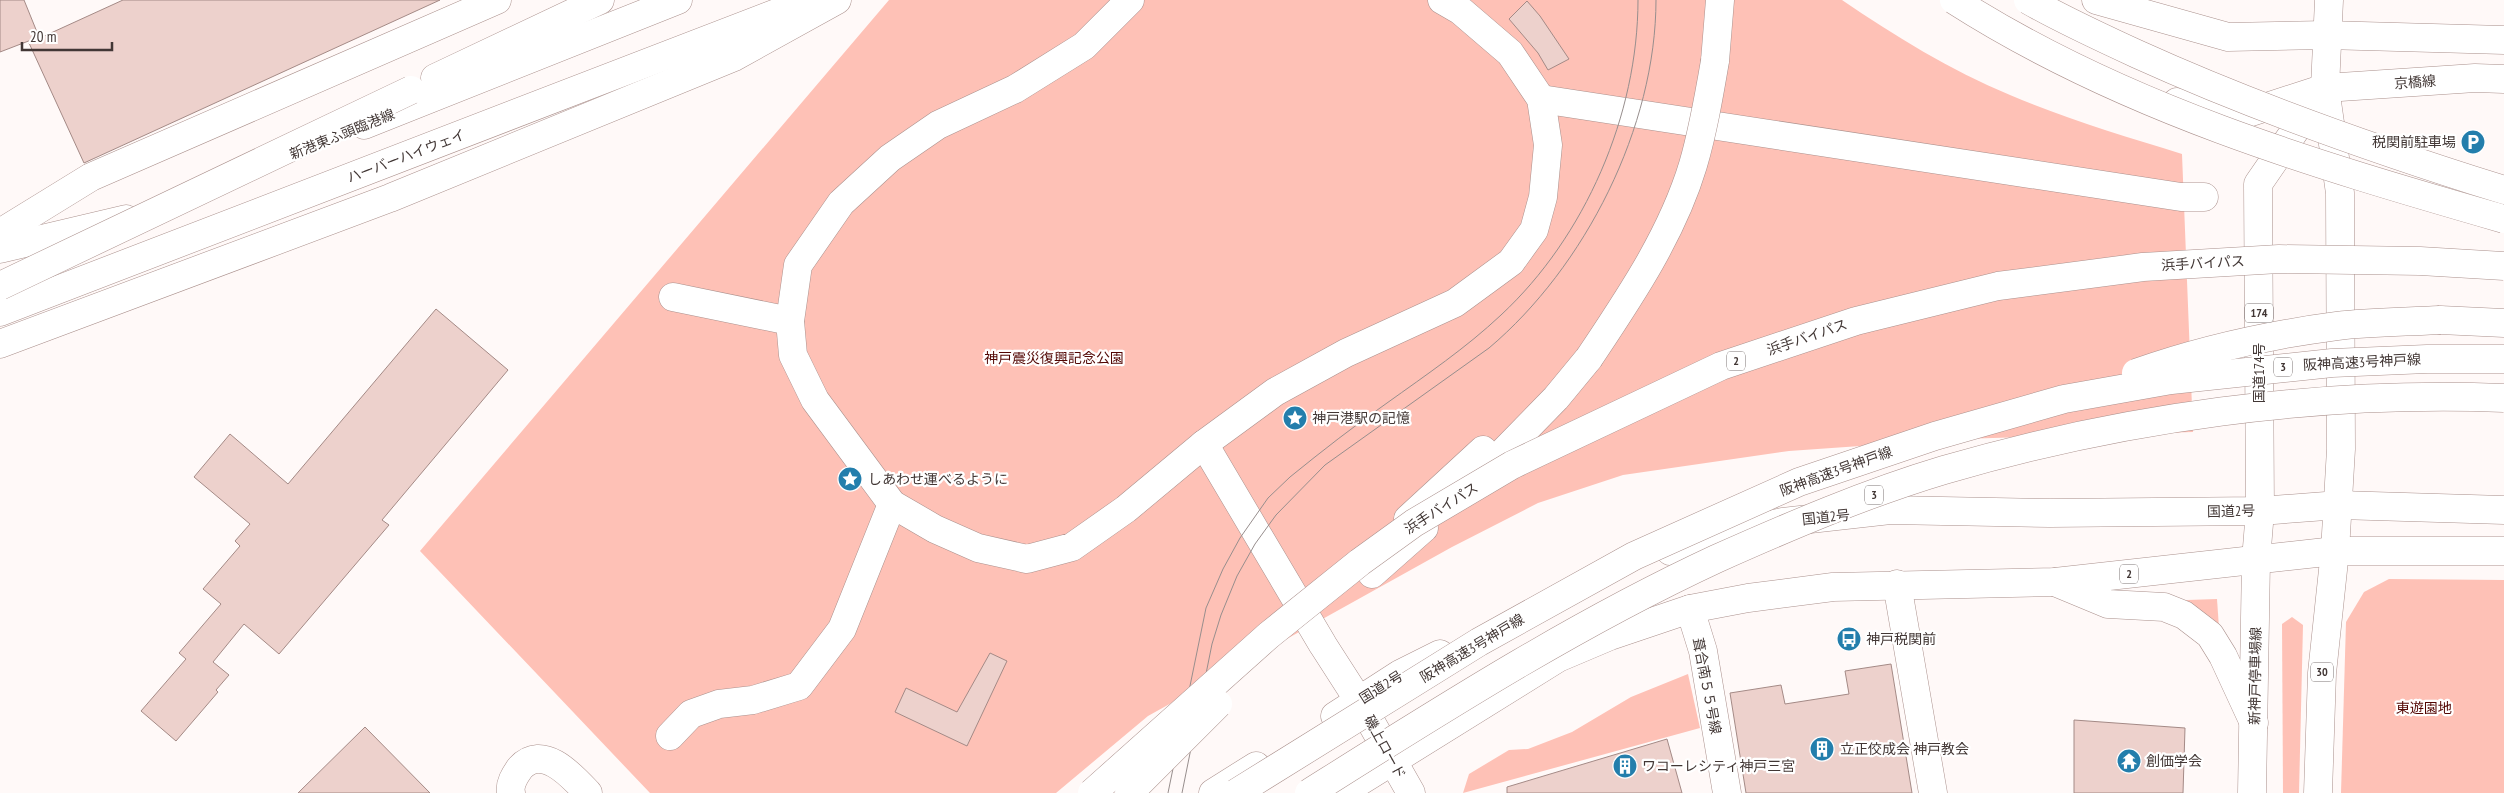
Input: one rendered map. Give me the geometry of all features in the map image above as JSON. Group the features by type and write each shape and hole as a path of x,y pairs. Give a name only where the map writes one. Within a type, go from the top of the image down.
{"main road":[{"path":"0,233 91,177 497,0"},
{"path":"0,286 600,0"},
{"name":"新港東ふ頭臨港線","path":"0,249 139,216 678,0"},
{"name":"ハーバーハイウェイ","path":"0,292 761,0"},
{"name":"ハーバーハイウェイ","path":"0,312 811,0"},
{"path":"0,344 390,198 725,61 837,0"},
{"path":"1130,0 1084,46 1015,89 938,125 890,158 841,202 798,265 790,321 793,355 815,400 892,504 935,529 978,548 1027,559 1072,547 1126,509 1204,444 1275,392 1346,352 1456,304 1510,262 1534,230 1543,197 1548,145 1541,99 1510,53 1461,11 1442,0"},
{"path":"1366,568 1443,488 1509,424 1574,348 1604,305 1632,259 1657,210 1675,163 1689,106 1698,56 1703,0"},
{"path":"1366,568 1459,497 1515,442 1556,398 1589,358 1646,268 1672,217 1692,166 1707,109 1715,61 1720,0"},
{"name":"京橋線","path":"1945,0 2053,53 2196,109 2239,116 2325,88 2475,78 2504,79"},
{"path":"1954,0 2014,37 2134,96 2320,165 2504,218"},
{"path":"2028,0 2098,36 2253,104 2356,142 2504,190"},
{"path":"2096,0 2228,37 2326,35 2504,40"},
{"path":"2329,0 2325,88 2340,193 2341,449 2335,551"},
{"name":"国道174号","path":"2256,560 2260,511 2258,184 2325,88"},
{"path":"1541,99 2181,197 2204,197"},
{"name":"浜手バイパス","path":"1128,793 1218,704 1366,568 1456,496 1512,465 1598,422 1721,366 1856,321 1998,286 2143,267 2279,259 2420,261 2504,266"},
{"name":"浜手バイパス","path":"1092,793 1269,635 1366,568 1465,509 1603,434 1724,378 1860,333 2000,298 2143,280 2281,272 2423,274 2504,278"},
{"path":"673,298 790,321"},
{"name":"3","path":"2064,399 2170,361 2253,339 2338,326 2440,320 2504,323"},
{"name":"阪神高速3号神戸線","path":"1236,793 1479,642 1634,556 1799,482 1935,436 2064,399 2172,380 2332,363 2427,359 2504,359"},
{"name":"3","path":"2429,398 2504,405"},
{"name":"3","path":"1309,793 1472,691 1594,622 1715,560 1837,508 1942,471 2073,437 2176,418 2330,401 2504,398"},
{"name":"磯上ロード","path":"1204,444 1323,645 1359,701 1394,761 1410,793"},
{"path":"670,736 691,714 719,704 753,700 799,686 842,629 892,504"},
{"name":"国道2号","path":"1213,793 1400,674 1484,631 1614,570 1700,540 1784,522 1890,510 2050,513 2260,511 2339,505 2504,510"},
{"name":"2","path":"1342,793 1558,658 1610,636 1690,609 1795,592 1897,584 2055,582 2335,551 2504,551"},
{"name":"30","path":"2318,793 2322,673 2335,551"},
{"name":"新神戸停車場線","path":"2252,793 2256,560"},
{"path":"2055,582 2108,604 2164,607 2184,615 2210,635 2223,656 2254,723"},
{"path":"1897,584 1932,793"},
{"name":"葺合南５５号線","path":"1690,609 1703,651 1727,793"},
{"path":"511,793 514,776 524,764 535,759 548,760 564,770 588,793"}],"green space":[{"name":"神戸震災復興記念公園","path":"889,0 1842,0 1923,52 1988,85 2031,104 2182,154 2193,432 1960,439 1789,451 1623,475 1538,503 1452,547 1148,716 1056,793 650,793 420,551"},
{"name":"東遊園地","path":"2389,579 2504,580 2504,793 2341,793 2346,622 2364,592"},
{"path":"2217,599 2219,628 2184,605 2187,600"},
{"path":"2292,617 2303,625 2299,793 2283,793 2282,624"},
{"path":"1688,674 1700,728 1463,793 1469,774 1509,750 1528,749 1572,732 1631,697"}],"building":[{"path":"0,0 24,0 39,37 0,52"},
{"path":"123,0 440,0 84,163 29,43"},
{"path":"1527,1 1540,16 1569,59 1548,70 1538,53 1509,19"},
{"path":"436,309 508,370 382,520 389,525 279,654 244,624 213,662 229,675 216,690 218,692 176,741 141,711 186,659 179,653 221,604 203,589 240,546 235,541 250,524 194,477 230,434 288,484"},
{"path":"990,653 1007,661 967,746 895,712 906,688 957,712"},
{"name":"立正佼成会 神戸教会","path":"1891,664 1912,793 1746,793 1730,693 1781,685 1785,704 1849,694 1845,671"},
{"name":"創価学会","path":"2074,720 2185,728 2183,793 2074,793"},
{"path":"365,727 430,793 298,793"},
{"name":"ワコーレシティ神戸三宮","path":"1667,739 1682,793 1507,793 1507,787"}],"tram line":[{"path":"1168,793 1206,608 1223,569 1240,538 1268,498 1290,477 1350,430 1474,339 1531,284 1558,249 1581,211 1601,171 1617,130 1628,87 1636,43 1638,0"},
{"path":"1182,793 1212,644 1221,615 1237,576 1255,544 1276,515 1325,465 1489,348 1524,315 1556,277 1584,236 1608,191 1628,145 1643,97 1653,48 1656,0"}],"place":[{"name":"税関前駐車場","path":"2473,142"},
{"name":"神戸港駅の記憶","path":"1295,418"},
{"name":"しあわせ運べるように","path":"850,479"},
{"name":"神戸税関前","path":"1849,639"},
{"name":"立正佼成会 神戸教会","path":"1822,749"},
{"name":"創価学会","path":"2129,761"},
{"name":"ワコーレシティ神戸三宮","path":"1625,766"}]}
